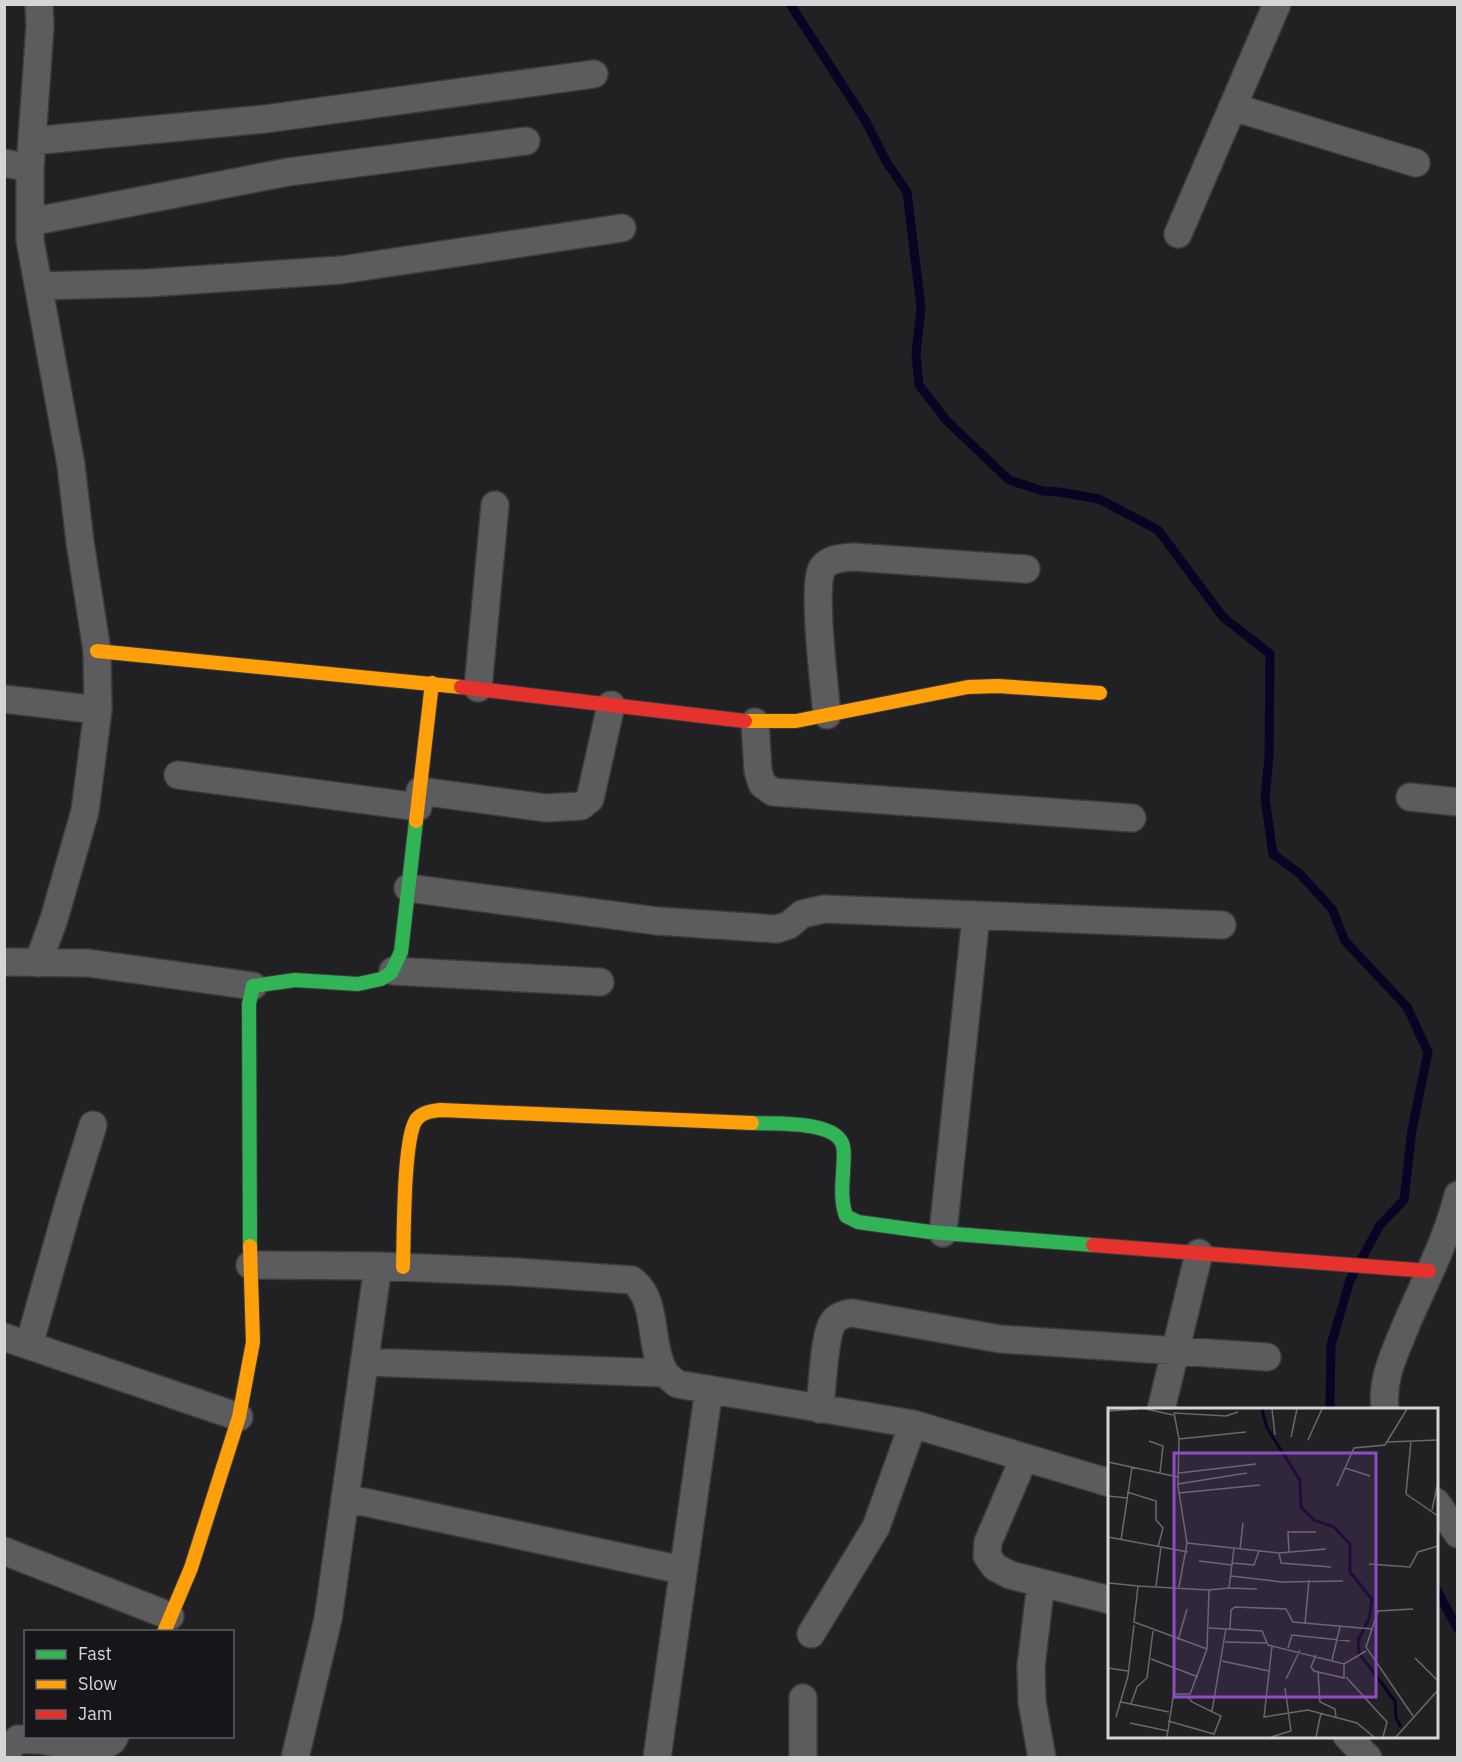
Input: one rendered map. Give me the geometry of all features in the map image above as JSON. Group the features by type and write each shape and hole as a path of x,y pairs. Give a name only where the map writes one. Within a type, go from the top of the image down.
{"street":[{"path":"38,963 54,919 85,811 98,710 97,651 71,465 30,240 30,222 17,165 32,141 40,26 39,4"},
{"path":"1178,234 1277,4"},
{"path":"32,141 265,119 594,74"},
{"path":"1233,107 1416,163"},
{"path":"30,222 288,172 526,141"},
{"path":"39,285 148,283 341,270 622,228"},
{"path":"478,688 495,505"},
{"path":"827,715 818,604 818,579 822,567 834,560 853,557 1026,568"},
{"path":"97,651 432,683 755,722 796,721 968,687 998,686 1100,693"},
{"path":"4,962 88,963 253,986 274,981 294,980 334,983 376,982 393,971 401,952 432,683"},
{"path":"4,699 98,710"},
{"path":"177,775 419,799 546,808 581,806 590,799 611,705"},
{"path":"755,722 758,771 762,784 773,792 1132,818"},
{"path":"1410,797 1458,802"},
{"path":"408,888 657,921 777,929 789,925 802,914 824,909 1222,925"},
{"path":"943,1233 976,916"},
{"path":"393,971 600,982"},
{"path":"4,1551 167,1624 191,1568 239,1417 253,1342 250,1265 249,1004 253,986"},
{"path":"295,1758 328,1619 365,1362 391,1266 411,1132 417,1117 427,1111 810,1126 822,1128 838,1136 843,1146 842,1206 846,1216 858,1222 943,1233 1429,1271"},
{"path":"93,1125 69,1203 17,1341 239,1417"},
{"path":"1385,1408 1383,1399 1386,1371 1446,1231 1458,1195"},
{"path":"1161,1408 1199,1253"},
{"path":"250,1265 391,1266 528,1272 632,1280 641,1287 646,1297 659,1360 664,1373 677,1384 913,1424 1108,1482"},
{"path":"820,1409 828,1336 833,1322 842,1315 852,1313 1000,1340 1267,1357"},
{"path":"365,1362 664,1373"},
{"path":"657,1758 709,1389"},
{"path":"811,1634 876,1527 913,1424"},
{"path":"1024,1458 988,1542 987,1556 995,1567 1010,1575 1108,1600"},
{"path":"345,1498 682,1570"},
{"path":"1438,1503 1458,1533"},
{"path":"1041,1583 1031,1666 1032,1702 1042,1758"},
{"path":"803,1698 803,1758"},
{"path":"1348,1738 1368,1758"},
{"path":"4,1754 18,1739 104,1748"}],"waterway":[{"path":"790,4 865,120 886,161 907,192 921,308 916,354 919,385 947,421 1009,480 1043,491 1099,499 1158,530 1223,617 1270,654 1269,758 1265,798 1273,854 1300,874 1332,909 1345,941 1407,1007 1428,1052 1412,1130 1404,1200 1380,1225 1350,1280 1331,1345 1331,1408"},
{"path":"1438,1593 1458,1629"}],"traffic: fast":[{"path":"250,1246 249,1004 253,986 295,980 358,984 381,979 391,973 401,952 416,821"},
{"path":"752,1123 803,1125 829,1132 838,1138 844,1149 842,1195 844,1211 846,1216 858,1222 930,1232 1093,1245"}],"traffic: slow":[{"path":"97,651 461,687"},
{"path":"416,821 432,683"},
{"path":"745,721 796,721 968,687 998,686 1100,693"},
{"path":"403,1267 406,1168 409,1147 416,1120 431,1111 752,1123"},
{"path":"165,1630 191,1568 239,1417 253,1342 250,1246"}],"traffic: jam":[{"path":"461,687 745,721"},
{"path":"1093,1245 1429,1271"}]}
